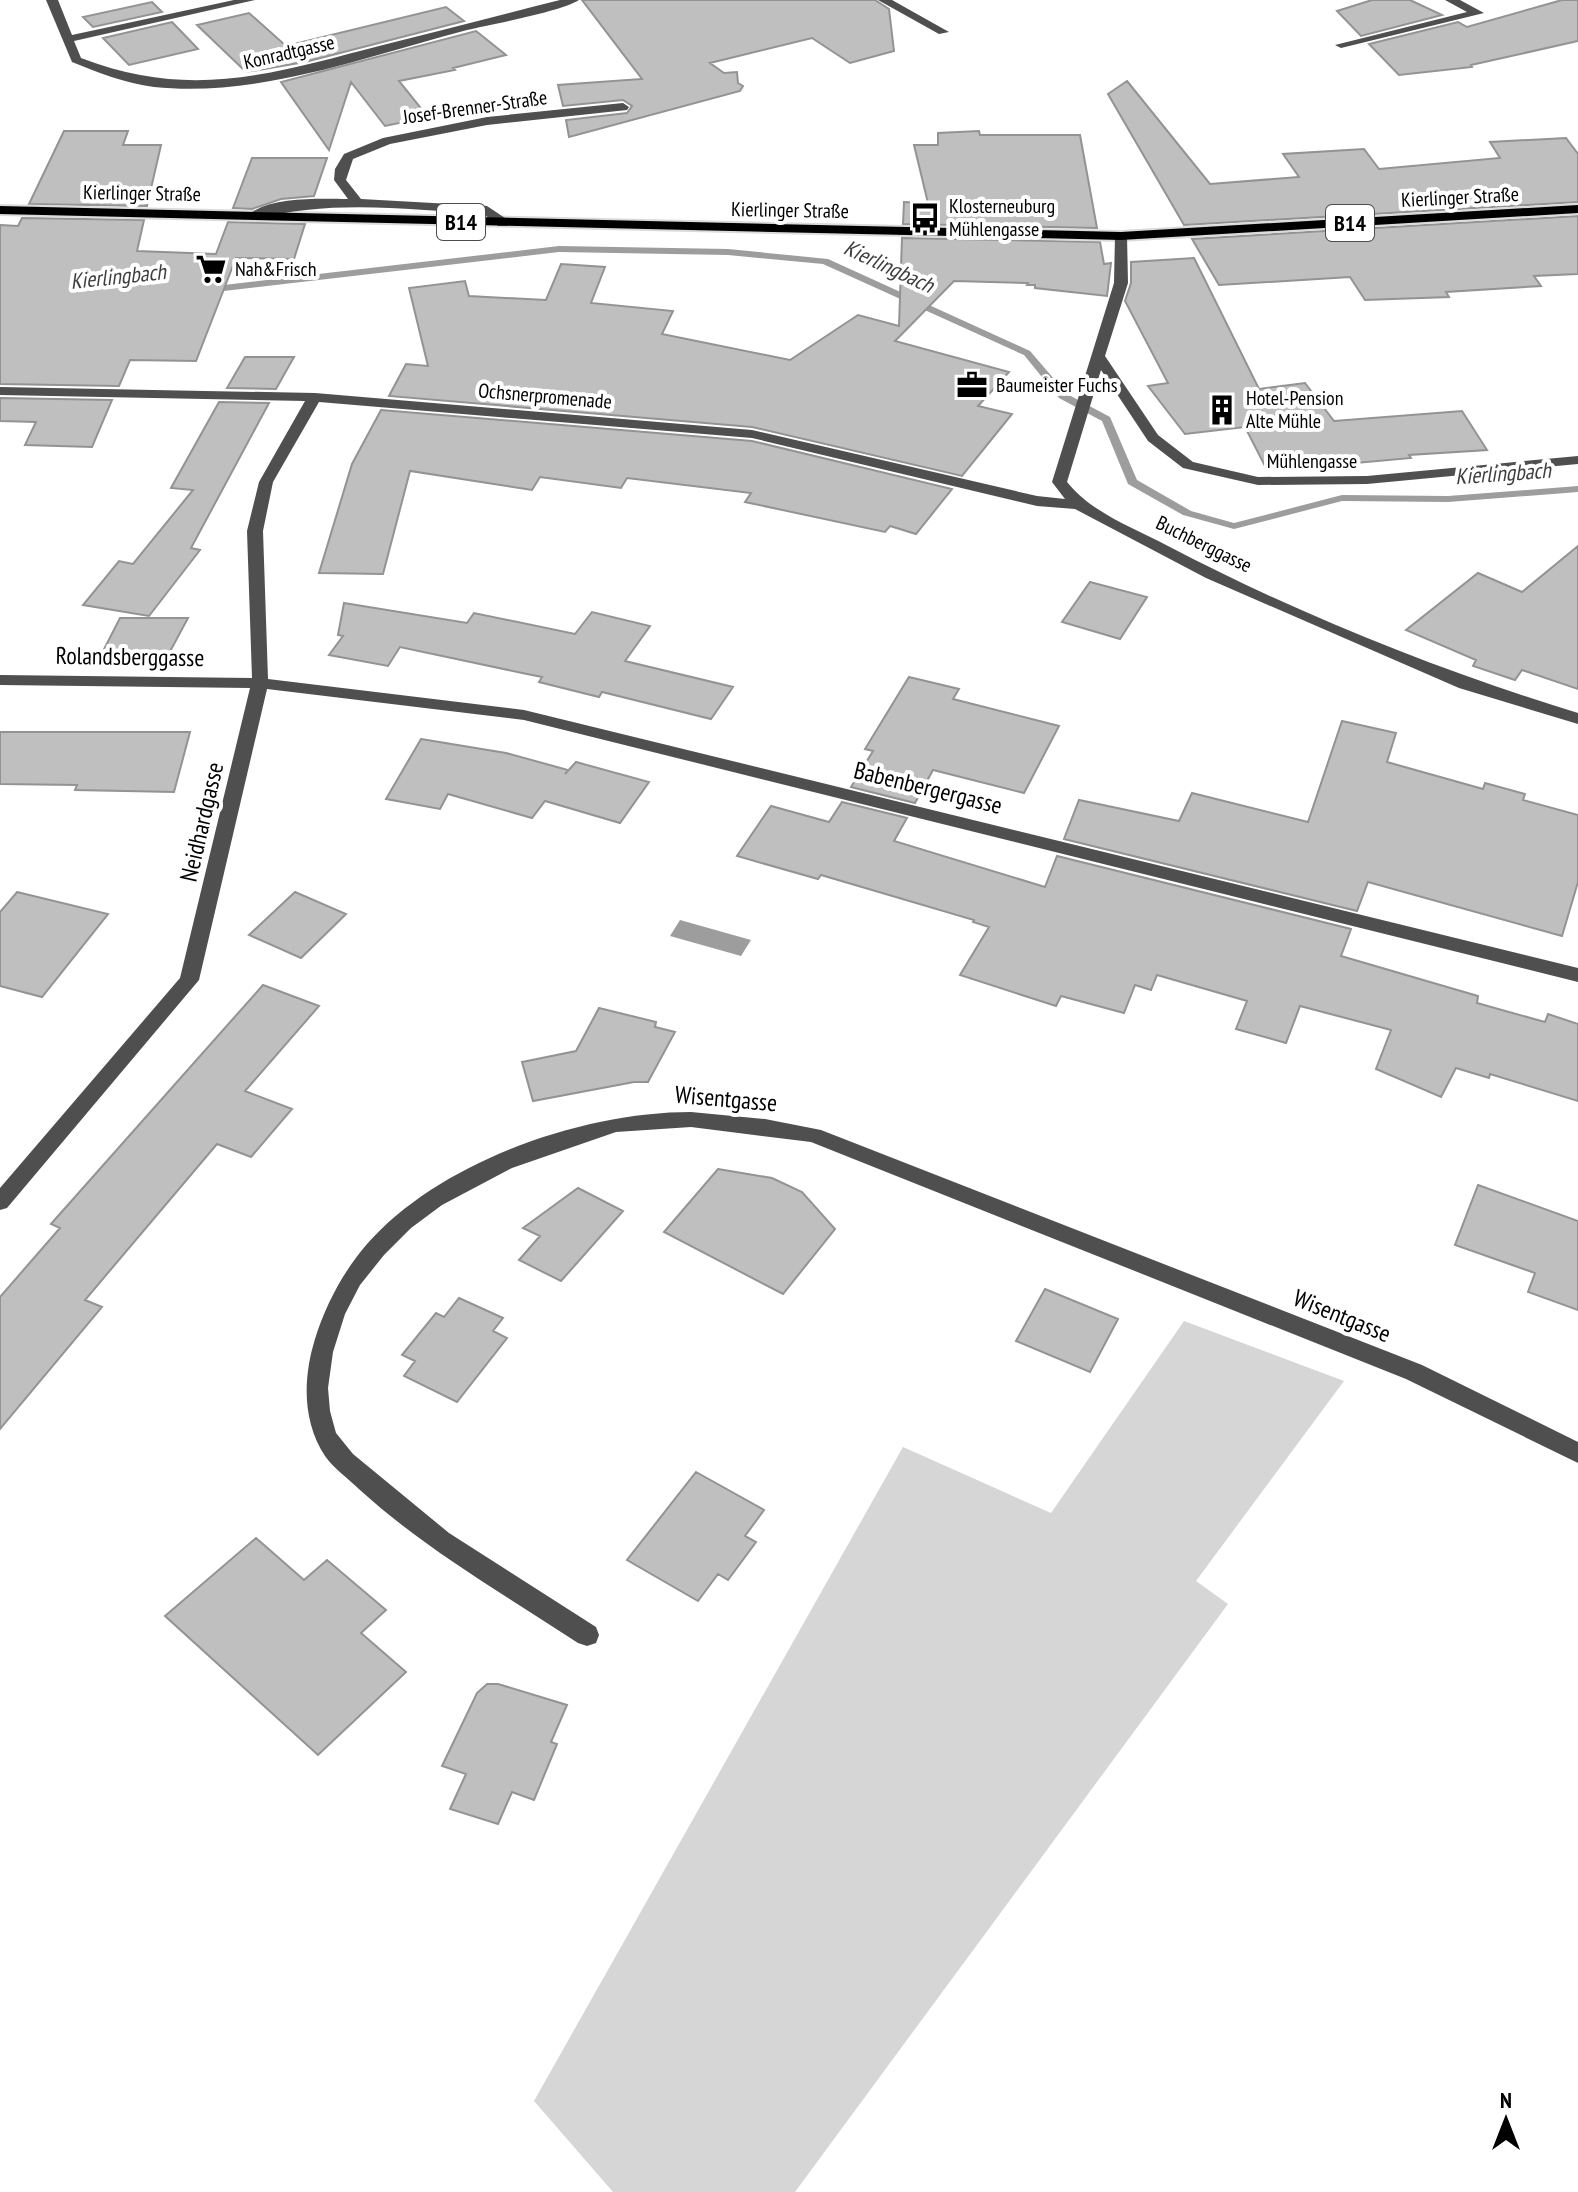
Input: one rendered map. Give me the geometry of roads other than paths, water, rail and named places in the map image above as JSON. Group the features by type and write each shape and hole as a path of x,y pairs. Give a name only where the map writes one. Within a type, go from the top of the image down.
{"main road":[{"name":"Kierlinger Straße","path":"0,210 1121,236 1578,209"}],"street":[{"name":"Konradtgasse","path":"52,0 76,60 100,72 140,82 178,86 221,85 287,73 573,0"},
{"path":"69,39 249,0"},
{"path":"884,0 943,32"},
{"path":"1341,45 1478,13 1451,0"},
{"name":"Josef-Brenner-Straße","path":"357,203 340,180 341,169 348,157 387,141 487,121 623,107"},
{"path":"252,216 294,203 357,203 487,210 503,223"},
{"path":"1078,505 1059,482 1121,283 1121,236"},
{"name":"Mühlengasse","path":"1099,357 1153,438 1188,465 1258,481 1367,480 1578,460"},
{"name":"Ochsnerpromenade","path":"0,391 315,397 752,434 1037,501 1078,505"},
{"name":"Neidhardgasse","path":"0,1202 189,980 260,683 255,531 266,482 315,397"},
{"name":"Buchberggasse","path":"1078,505 1212,575 1451,678 1578,719"},
{"name":"Rolandsberggasse","path":"0,680 260,683"},
{"name":"Babenbergergasse","path":"260,683 524,715 1058,844 1578,975"},
{"name":"Wisentgasse","path":"587,1635 387,1501 332,1448 320,1420 316,1390 328,1322 346,1286 372,1253 406,1220 449,1188 507,1160 614,1124 662,1119 706,1120 762,1125 814,1135 1414,1372 1578,1453"}],"waterway":[{"name":"Kierlingbach","path":"207,290 559,249 728,252 825,261 1027,353 1063,396 1106,419 1132,482 1187,513 1234,526 1342,498 1448,499 1578,489"}],"place":[{"name":"Klosterneuburg Mühlengasse","path":"925,218"},
{"name":"Nah&Frisch","path":"211,269"},
{"name":"Baumeister Fuchs","path":"972,385"},
{"name":"Hotel-Pension Alte Mühle","path":"1222,410"}]}
